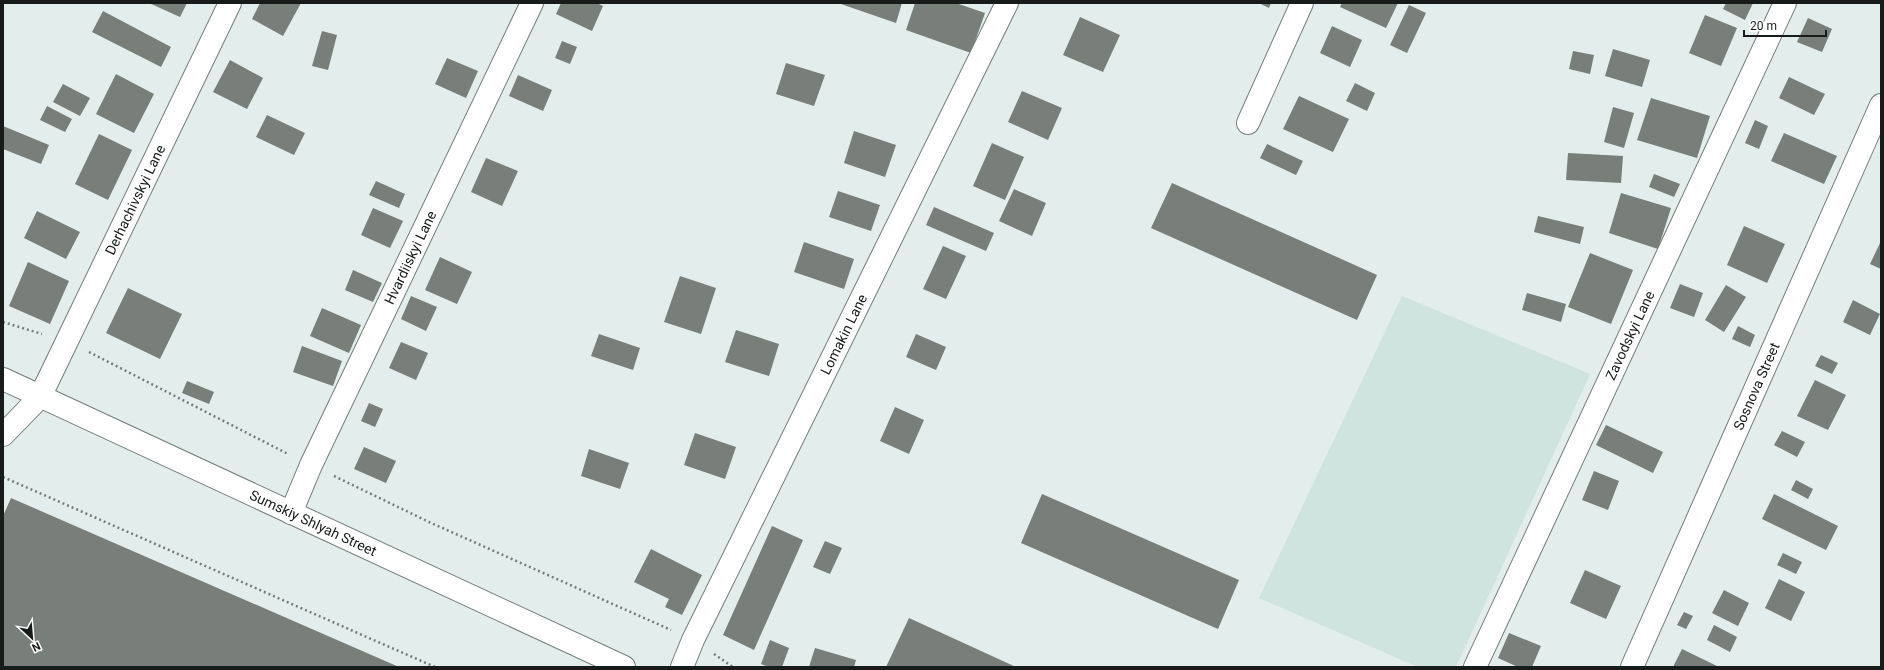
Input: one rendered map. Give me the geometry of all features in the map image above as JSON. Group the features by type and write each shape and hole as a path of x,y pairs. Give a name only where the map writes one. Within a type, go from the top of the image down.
{"street":[{"name":"Derhachivskyi Lane","path":"3,434 40,397 68,342 230,3"},
{"name":"Hvardiiskyi Lane","path":"291,513 311,465 532,3"},
{"name":"Lomakin Lane","path":"682,667 693,640 1007,3"},
{"path":"1248,123 1302,3"},
{"name":"Zavodskyi Lane","path":"1475,667 1785,3"},
{"name":"Sosnova Street","path":"1632,667 1881,105"},
{"name":"Sumskiy Shlyah Street","path":"3,379 624,667"}],"path":[{"path":"3,322 68,342 311,465 429,522 693,640 733,667"},
{"path":"3,477 435,667"}],"shaded area":[{"path":"1402,296 1590,374 1456,667 1418,667 1259,598"}],"building":[{"path":"149,3 187,3 180,17"},
{"path":"260,3 301,3 283,36 252,19"},
{"path":"561,3 597,3 603,6 592,31 556,14"},
{"path":"838,3 902,3 896,23"},
{"path":"915,3 956,3 985,13 971,53 906,30"},
{"path":"1259,3 1271,3 1269,8"},
{"path":"1342,3 1398,3 1386,28 1340,7"},
{"path":"1726,3 1753,3 1745,20 1723,9"},
{"path":"1409,5 1426,13 1407,53 1390,45"},
{"path":"103,11 171,47 161,67 92,32"},
{"path":"1705,15 1737,28 1721,66 1689,53"},
{"path":"1080,17 1120,35 1103,72 1063,55"},
{"path":"1808,18 1832,29 1822,52 1797,42"},
{"path":"1332,26 1362,40 1350,67 1320,53"},
{"path":"322,31 337,35 328,70 312,66"},
{"path":"562,41 577,47 570,64 555,58"},
{"path":"1613,49 1650,60 1642,87 1605,76"},
{"path":"1573,51 1594,55 1590,74 1569,69"},
{"path":"447,58 478,71 466,98 435,84"},
{"path":"230,60 263,78 247,109 213,92"},
{"path":"786,63 825,75 814,106 776,94"},
{"path":"116,74 154,94 134,133 96,114"},
{"path":"518,75 552,90 543,111 509,96"},
{"path":"1789,77 1825,94 1814,115 1779,98"},
{"path":"1355,83 1375,93 1367,111 1346,101"},
{"path":"63,84 90,98 80,116 53,102"},
{"path":"1022,91 1062,108 1048,140 1008,122"},
{"path":"1299,96 1349,119 1333,152 1283,129"},
{"path":"1651,98 1710,116 1697,158 1637,140"},
{"path":"47,106 72,119 65,132 40,120"},
{"path":"1613,107 1634,113 1624,148 1604,142"},
{"path":"267,115 305,133 294,155 256,137"},
{"path":"1755,120 1768,126 1759,149 1745,143"},
{"path":"3,126 49,145 41,164 3,149"},
{"path":"854,131 896,145 885,177 844,163"},
{"path":"1784,133 1837,156 1824,184 1771,161"},
{"path":"99,134 132,150 108,200 75,184"},
{"path":"992,143 1024,157 1005,200 973,186"},
{"path":"1267,144 1303,161 1296,175 1260,158"},
{"path":"1568,153 1623,156 1621,183 1566,180"},
{"path":"486,158 518,171 502,206 471,192"},
{"path":"1654,174 1680,184 1674,197 1649,187"},
{"path":"376,181 405,194 399,208 369,195"},
{"path":"1172,183 1377,275 1357,320 1151,228"},
{"path":"1014,189 1046,203 1032,236 999,221"},
{"path":"838,191 880,205 871,231 829,217"},
{"path":"1621,193 1671,208 1658,249 1609,233"},
{"path":"934,207 994,233 986,251 926,225"},
{"path":"373,208 403,221 390,248 361,235"},
{"path":"37,211 80,232 66,259 24,238"},
{"path":"1538,216 1584,227 1580,244 1534,232"},
{"path":"1744,226 1785,244 1767,283 1727,265"},
{"path":"1881,241 1881,269 1870,264"},
{"path":"804,242 854,259 844,289 794,272"},
{"path":"943,246 966,256 946,299 923,289"},
{"path":"1590,253 1633,270 1611,324 1568,307"},
{"path":"440,257 472,272 457,304 425,290"},
{"path":"28,262 69,281 50,324 9,306"},
{"path":"353,270 382,283 373,302 345,290"},
{"path":"680,276 716,288 701,334 664,322"},
{"path":"1680,284 1703,293 1694,317 1670,308"},
{"path":"1726,285 1746,297 1724,332 1705,320"},
{"path":"128,288 182,314 160,359 106,333"},
{"path":"1527,293 1566,304 1561,322 1522,310"},
{"path":"411,296 437,307 426,331 401,319"},
{"path":"1853,300 1880,314 1870,335 1843,322"},
{"path":"322,308 361,325 349,353 310,336"},
{"path":"1738,326 1755,335 1750,347 1732,339"},
{"path":"736,330 779,344 769,376 725,362"},
{"path":"599,334 640,348 633,370 591,356"},
{"path":"916,334 946,347 936,370 906,357"},
{"path":"401,342 428,353 416,380 389,368"},
{"path":"302,346 342,361 333,386 293,372"},
{"path":"1821,355 1838,363 1832,374 1815,366"},
{"path":"1815,380 1846,395 1828,430 1797,416"},
{"path":"187,381 214,392 209,404 182,393"},
{"path":"369,403 383,409 375,427 361,421"},
{"path":"895,407 924,420 909,454 880,441"},
{"path":"1606,425 1663,452 1653,473 1596,445"},
{"path":"1782,431 1805,442 1797,457 1774,445"},
{"path":"695,433 736,447 725,479 684,465"},
{"path":"364,447 396,461 386,483 354,469"},
{"path":"589,449 629,463 620,489 581,476"},
{"path":"1594,471 1619,481 1608,510 1582,500"},
{"path":"1796,480 1813,489 1808,499 1791,490"},
{"path":"1042,494 1239,580 1218,629 1021,543"},
{"path":"1774,494 1838,526 1826,550 1762,519"},
{"path":"11,498 399,667 3,667 3,516"},
{"path":"772,526 803,540 754,650 723,635"},
{"path":"825,541 842,548 830,574 813,567"},
{"path":"651,549 702,575 682,615 665,607 669,599 634,582"},
{"path":"1783,553 1802,562 1796,574 1777,565"},
{"path":"1585,570 1621,586 1606,619 1570,603"},
{"path":"1779,579 1805,592 1791,621 1765,608"},
{"path":"1724,590 1749,603 1738,626 1712,613"},
{"path":"1684,612 1693,616 1686,629 1677,625"},
{"path":"909,618 1016,667 886,667"},
{"path":"1714,625 1737,637 1730,652 1707,640"},
{"path":"1509,633 1541,646 1532,667 1518,667 1498,658"},
{"path":"770,640 789,648 782,667 769,667 761,664"},
{"path":"815,648 856,660 854,667 809,667"},
{"path":"1682,649 1717,666 1673,667"}]}
